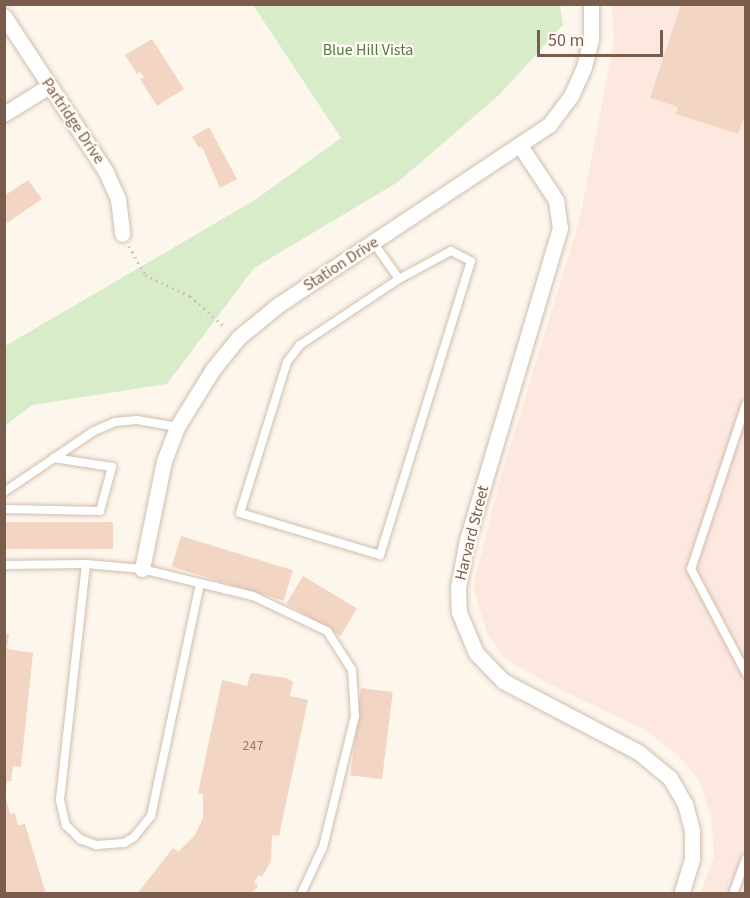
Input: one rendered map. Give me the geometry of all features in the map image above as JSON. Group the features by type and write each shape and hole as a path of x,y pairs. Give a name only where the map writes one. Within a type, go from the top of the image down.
{"street":[{"name":"Station Drive","path":"142,568 155,493 177,427 238,338 278,305 521,147 549,125 571,96 584,68 591,39 591,4"},
{"name":"Partridge Drive","path":"4,16 106,172 118,199 122,234"},
{"path":"4,114 49,86"},
{"name":"Harvard Street","path":"521,147 556,200 560,228 467,540 458,587 459,612 476,653 503,681 638,752 670,778 682,798 692,830 692,859 681,894"}],"lane":[{"path":"374,242 399,279"},
{"path":"451,251 471,261 380,555 240,513 287,362 300,345 399,279 451,251"},
{"path":"746,404 691,569 746,673"},
{"path":"4,492 94,431 115,422 137,420 177,427"},
{"path":"4,509 100,512 112,467 54,458"},
{"path":"86,564 60,800 66,825 80,839 96,845 124,843 134,837 151,816 200,583"},
{"path":"4,565 86,564 142,568 253,596 314,622 343,651 352,670 355,716 349,753 323,848 301,894"},
{"path":"733,894 746,858"}],"path":[{"path":"122,234 145,275 190,296 238,338"}],"shaded area":[{"path":"612,5 745,5 745,893 701,893 714,855 711,816 699,780 677,754 643,729 551,685 503,657 487,633 473,587 499,483 580,218 614,41"}],"green space":[{"name":"Blue Hill Vista","path":"253,5 560,5 563,25 499,95 398,182 254,268 167,384 32,405 5,426 5,346 255,200 341,138"}],"building":[{"path":"681,4 746,4 746,112 738,134 676,114 678,107 650,98"},
{"path":"152,39 184,89 157,106 140,79 144,77 140,72 137,74 125,55"},
{"path":"209,127 237,179 220,188 202,147 199,148 192,137"},
{"path":"28,180 42,199 4,225 4,196"},
{"path":"4,522 113,522 113,549 4,549"},
{"path":"181,536 293,570 284,601 172,567"},
{"path":"303,576 357,608 341,636 287,603"},
{"path":"4,632 9,634 7,649 33,653 21,767 13,766 11,781 7,781 6,789"},
{"path":"251,673 287,678 293,682 290,696 308,700 279,836 272,835 271,861 262,877 259,875 254,882 258,886 252,894 137,894 173,848 178,852 195,835 203,818 203,794 198,793 222,680 247,686"},
{"path":"361,688 393,692 382,779 350,775"},
{"path":"4,791 10,814 15,813 18,825 25,824 46,894 4,894"}]}
